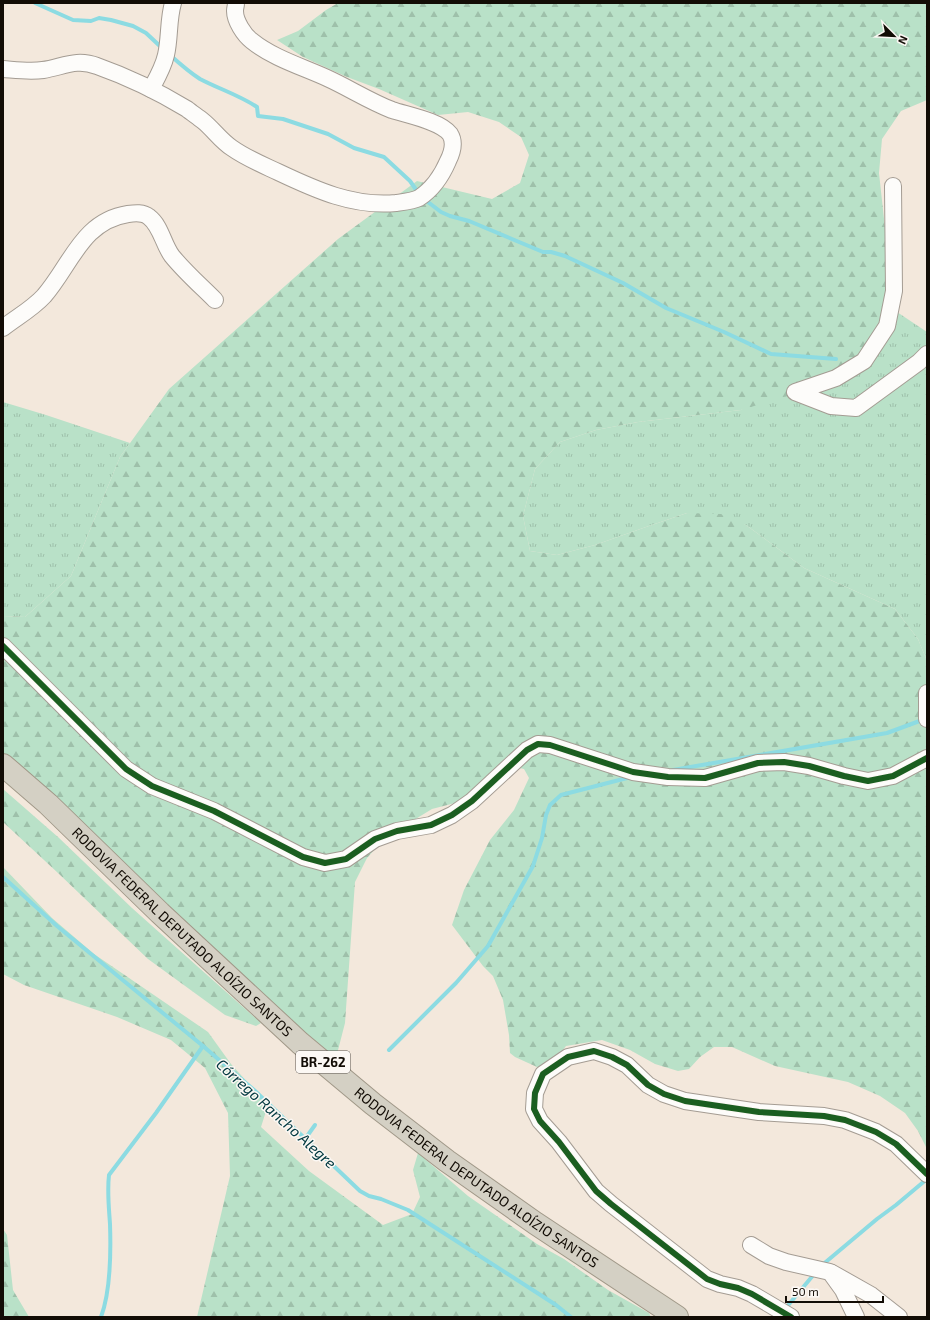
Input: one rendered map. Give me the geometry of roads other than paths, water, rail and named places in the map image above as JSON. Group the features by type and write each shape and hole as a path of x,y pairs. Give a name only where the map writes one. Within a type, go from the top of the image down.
{"highway":[{"name":"RODOVIA FEDERAL DEPUTADO ALOÍZIO SANTOS","path":"3,765 48,804 160,913 300,1044 373,1104 454,1166 535,1223 677,1317"}],"street":[{"path":"151,89 162,69 166,54 170,12 173,3"},
{"path":"3,69 33,71 44,70 65,64 80,62 95,65 151,89 204,121 231,148 321,192 347,199 382,204 403,202 418,198 434,186 451,155 453,144 451,135 443,128 424,120 388,109 328,78 268,52 251,40 240,26 234,12 236,3"},
{"path":"893,186 894,291 887,326 864,361 836,378 795,392 831,406 856,408 919,362 927,354"},
{"path":"3,328 43,297 60,276 77,246 95,228 113,218 138,213 148,216 156,225 164,244 173,256 215,300"},
{"path":"3,646 126,769 152,786 214,812 303,857 325,863 346,859 375,839 397,831 431,824 452,815 472,801 528,750 538,744 550,745 633,772 668,777 705,778 758,763 784,762 809,766 868,781 893,776 927,758"},
{"path":"927,693 927,720"},
{"path":"791,1317 752,1294 738,1288 707,1279 596,1191 559,1142 540,1121 534,1109 535,1092 543,1074 568,1057 594,1051 612,1057 627,1066 648,1085 664,1094 685,1101 759,1112 824,1116 845,1120 876,1132 896,1144 927,1174"},
{"path":"750,1245 769,1256 786,1262 830,1272 871,1295 898,1317"},
{"path":"830,1272 843,1290 856,1317"}],"waterway":[{"path":"35,3 73,20 91,21 99,18 133,26 146,33 162,48"},
{"path":"170,55 188,71 200,79 257,107 258,116 283,119 328,134 354,148 384,157 410,181 419,194"},
{"path":"424,199 441,212 450,216 469,221 543,252 551,252 565,256 623,283 666,308 724,332 771,354 836,359"},
{"path":"673,770 887,733 925,719"},
{"path":"389,1050 456,983 488,946 533,866 550,805 561,795 631,777"},
{"name":"Córrego Rancho Alegre","path":"3,877 57,926 254,1090 360,1191 369,1196 381,1199 408,1210 556,1305 571,1317"},
{"path":"101,1317 107,1295 110,1271 109,1175 156,1113 203,1046"},
{"path":"305,1139 315,1125"},
{"path":"821,1266 927,1179"},
{"path":"785,1309 815,1273"}]}
